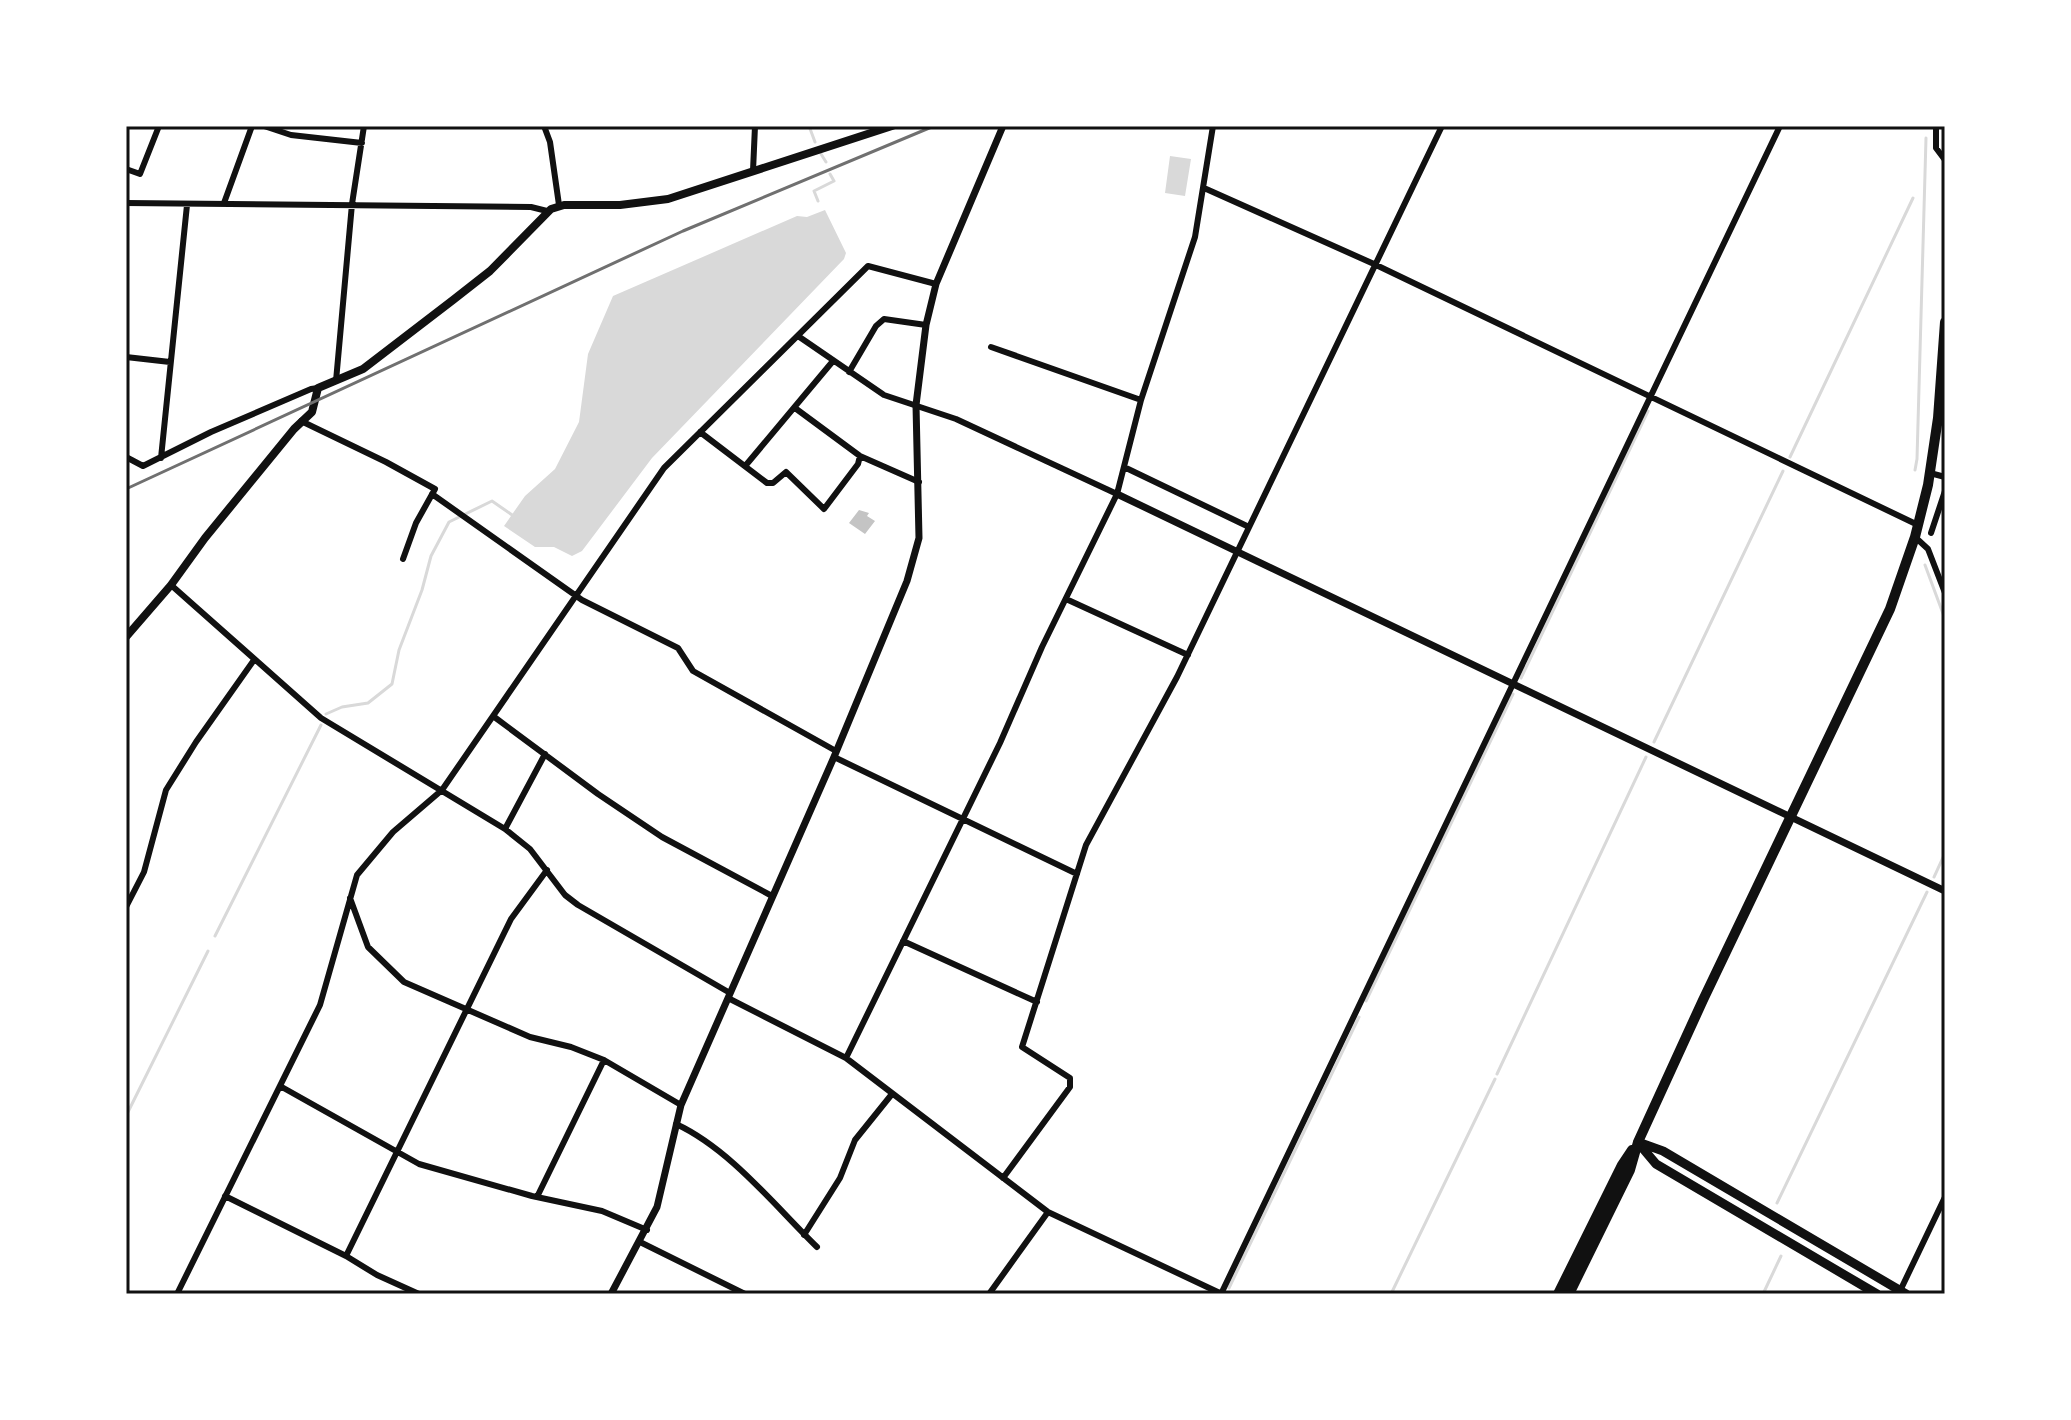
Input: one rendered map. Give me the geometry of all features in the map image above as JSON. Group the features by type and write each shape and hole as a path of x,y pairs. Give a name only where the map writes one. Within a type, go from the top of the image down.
{"highway":[{"path":"1569,1294 1630,1170 1638,1142 1878,636 1900,582 1915,537 1930,473 1938,418 1945,322"},
{"path":"1558,1294 1622,1165 1638,1142"}],"main road":[{"path":"126,637 314,408 318,388 363,369 479,280 547,211 559,205 620,205 668,199 892,126"},
{"path":"1638,1142 1663,1151 1901,1293"},
{"path":"1638,1142 1656,1164 1877,1294"}],"street":[{"path":"126,169 140,174 159,126"},
{"path":"224,203 252,126"},
{"path":"264,126 291,135 362,143"},
{"path":"336,381 352,204 364,126"},
{"path":"544,126 550,142 559,205"},
{"path":"753,171 755,126"},
{"path":"611,1294 647,1230 661,1195 681,1105 835,754 907,581 919,538 916,405 926,325 936,284 1003,126"},
{"path":"846,1058 1117,494 1141,400 1195,237 1213,126"},
{"path":"1003,1178 1070,1087 1070,1078 1022,1047 1086,845 1188,655 1442,126"},
{"path":"171,585 321,718 505,829 530,849 565,895 578,905 729,995 846,1058 1048,1212 1222,1294 1780,126"},
{"path":"1936,126 1938,152 1945,160"},
{"path":"1204,188 1374,264 1918,525"},
{"path":"126,203 531,207 547,211"},
{"path":"161,458 187,205"},
{"path":"177,1294 320,1005 357,875 393,832 442,790 664,468 868,266 936,284"},
{"path":"849,372 876,326 884,319 926,325"},
{"path":"798,336 884,395 956,419 1238,550 1945,891"},
{"path":"991,347 1141,400"},
{"path":"126,357 170,362"},
{"path":"746,465 833,361"},
{"path":"126,457 143,466 211,432 318,388"},
{"path":"795,408 860,456 919,482"},
{"path":"301,421 435,489 416,523 403,559"},
{"path":"700,432 767,483 773,483 786,472 824,509 860,456"},
{"path":"1124,467 1249,527"},
{"path":"1930,473 1945,477"},
{"path":"1931,533 1945,491"},
{"path":"432,494 576,595 678,648 693,671 835,754 1077,874"},
{"path":"1915,537 1928,549 1945,593"},
{"path":"1066,599 1188,655"},
{"path":"126,907 144,872 166,790 254,660"},
{"path":"493,716 662,837 772,896"},
{"path":"505,829 545,754"},
{"path":"346,1256 511,919 547,870"},
{"path":"350,898 368,947 404,982 530,1037 571,1047 604,1060 681,1105"},
{"path":"903,941 1037,1002"},
{"path":"537,1197 604,1060"},
{"path":"280,1086 419,1164 537,1197 602,1211 647,1230"},
{"path":"804,1235 840,1178 855,1140 892,1094"},
{"path":"676,1124 724,1156 817,1247"},
{"path":"225,1196 419,1294"},
{"path":"1901,1293 1945,1197"},
{"path":"989,1294 1048,1212"},
{"path":"640,1242 745,1294"}],"shaded area":[{"path":"1170,156 1191,159 1185,196 1165,193"},
{"path":"825,210 846,253 844,259 652,458 582,551 572,556 554,547 535,547 504,526 525,496 555,469 579,422 588,354 613,296 797,216 807,217"}],"building":[{"path":"859,510 869,513 867,516 875,521 865,534 849,523"}],"waterway":[{"path":"809,126 815,142"},
{"path":"1915,470 1926,138"},
{"path":"821,154 826,162"},
{"path":"818,201 814,191 834,181 830,174"},
{"path":"1790,457 1913,198"},
{"path":"1521,678 1648,411"},
{"path":"1654,742 1783,471"},
{"path":"326,714 342,707 368,703 392,684 399,650 422,590 431,556 449,522 492,501 515,517"},
{"path":"1925,565 1945,619"},
{"path":"1366,1001 1513,694"},
{"path":"215,936 321,725"},
{"path":"1497,1074 1646,757"},
{"path":"1934,877 1945,853"},
{"path":"1777,1203 1927,892"},
{"path":"126,1116 208,951"},
{"path":"1229,1288 1359,1017"},
{"path":"1391,1294 1495,1079"},
{"path":"1763,1294 1781,1256"}],"railway":[{"path":"126,489 683,231 934,126"}]}
